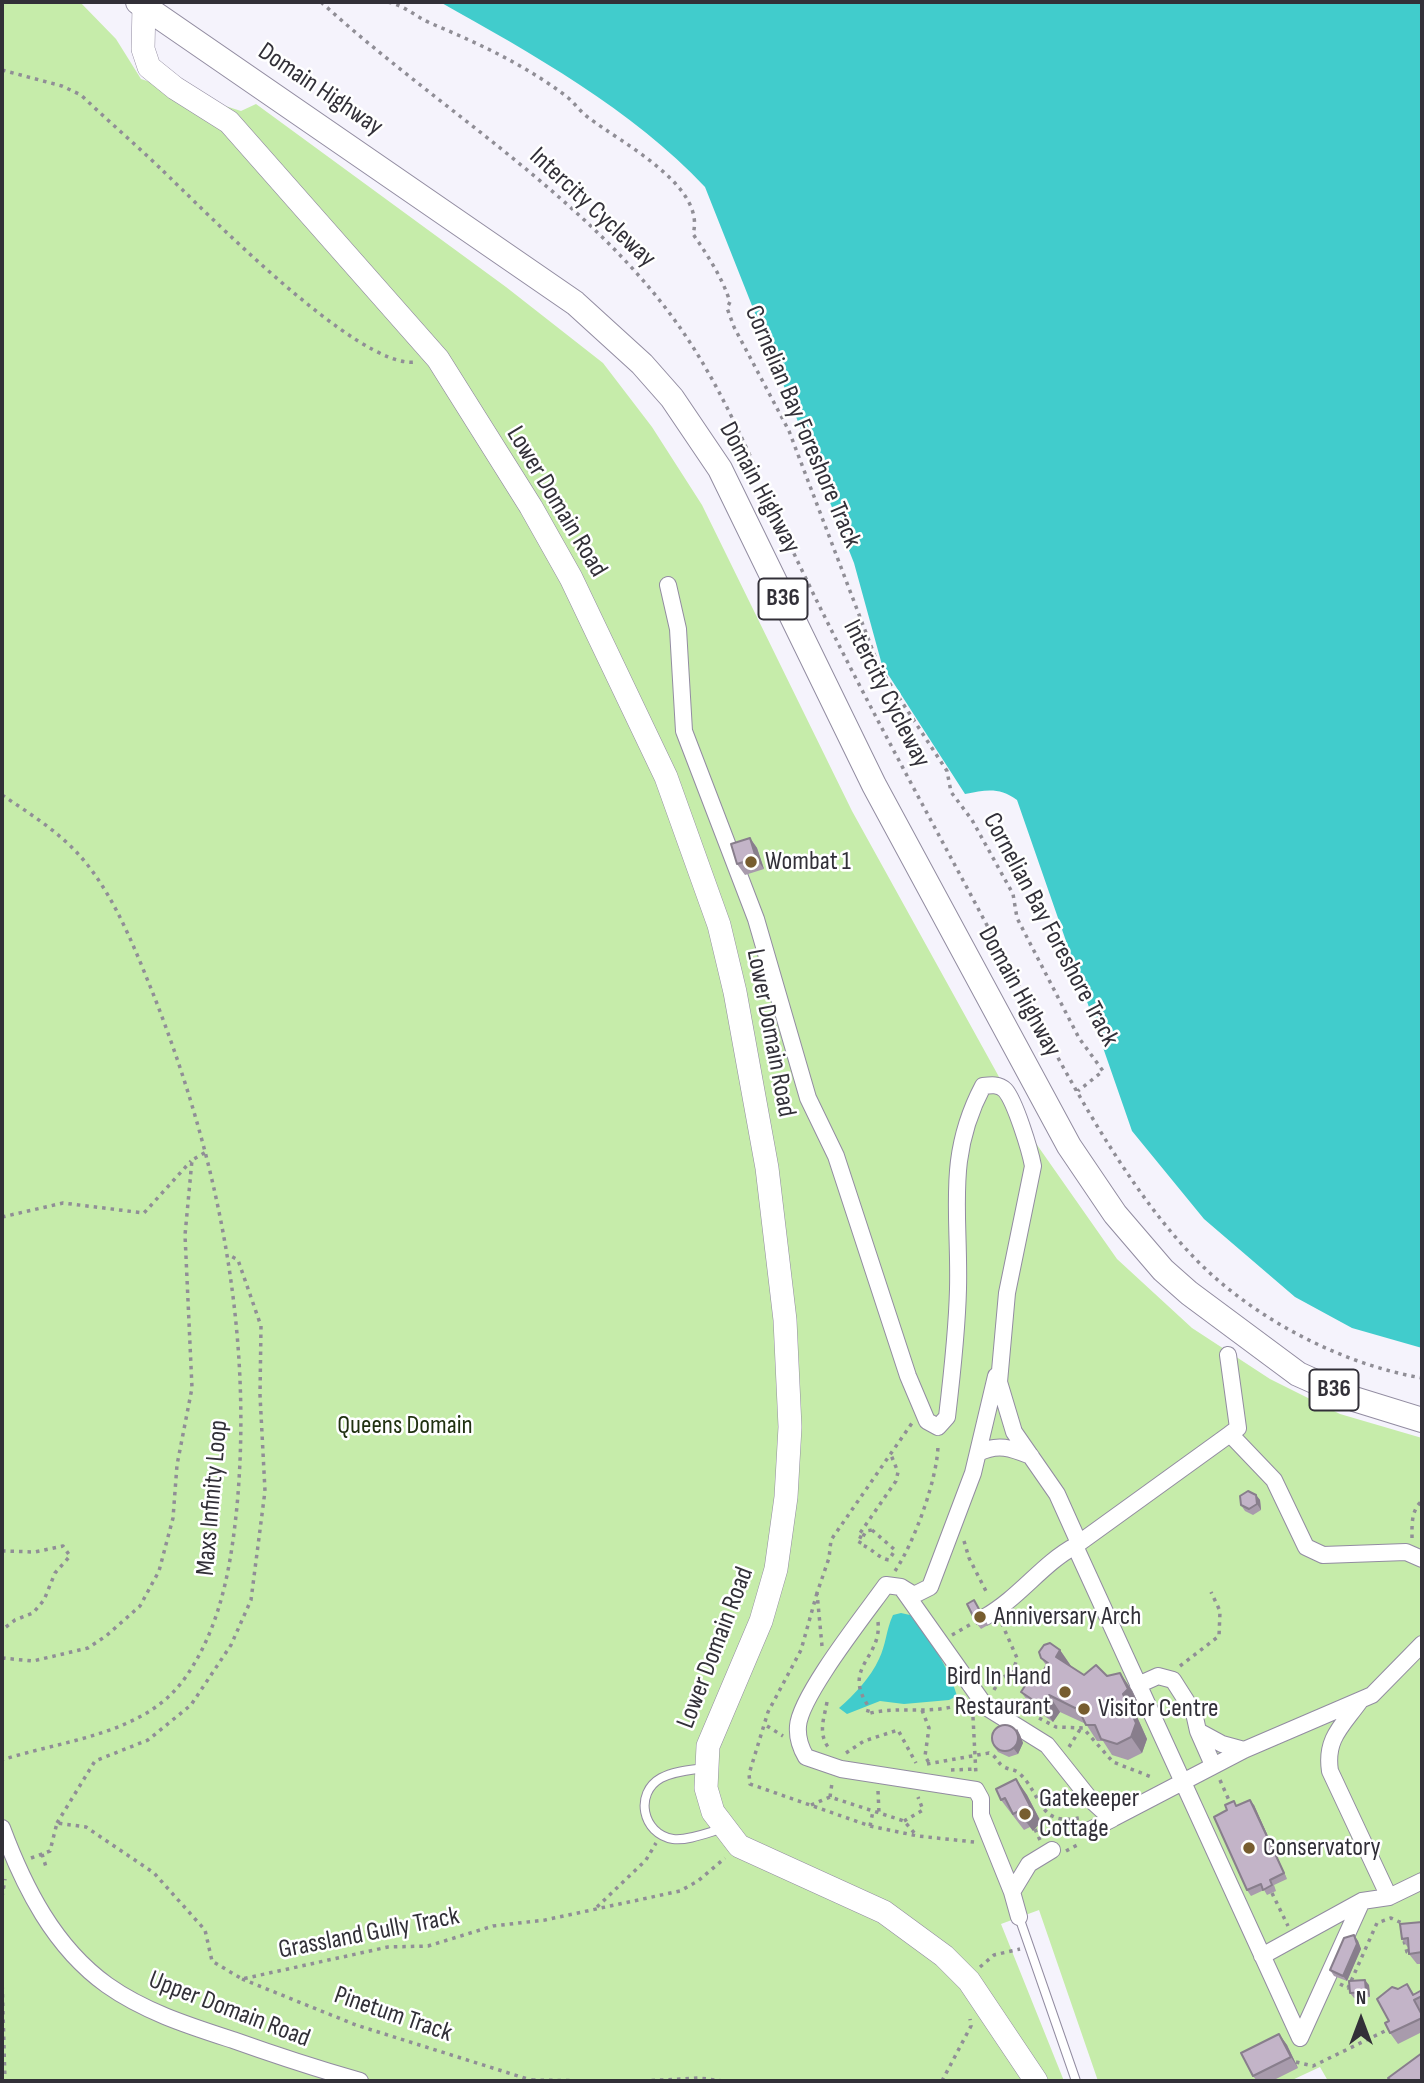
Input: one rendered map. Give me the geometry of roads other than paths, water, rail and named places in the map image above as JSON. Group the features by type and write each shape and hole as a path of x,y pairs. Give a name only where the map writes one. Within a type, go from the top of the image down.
{"main road":[{"name":"Domain Highway","path":"141,4 575,303 613,335 672,398 720,469 874,785 1069,1146 1115,1214 1163,1270 1189,1293 1298,1374 1354,1399 1422,1420"},
{"name":"Domain Highway","path":"1254,1342 1358,1388 1422,1406"}],"street":[{"name":"Lower Domain Road","path":"141,4 143,49 156,75 229,122 438,359 538,519 623,685 666,777 719,925 735,992 777,1240 790,1427 786,1497 776,1569 761,1621 716,1723 705,1768 706,1788 713,1812 731,1837"},
{"path":"668,585 678,629 684,731 755,919 808,1098 836,1156 908,1376 927,1421 938,1427 947,1417 956,1337 958,1231 955,1185 959,1147 983,1086 993,1084 1004,1089 1030,1146 1033,1166 1007,1293 1004,1337 978,1453 930,1587 914,1595 894,1586"},
{"path":"990,1614 1028,1586 1058,1556 1238,1428 1228,1354"},
{"path":"998,1367 1004,1408 1014,1432 1057,1493 1179,1784 1300,2038 1362,1901"},
{"path":"1230,1434 1273,1480 1306,1547 1324,1555 1417,1557"},
{"path":"978,1453 991,1447 1009,1447 1031,1456"},
{"path":"894,1586 830,1664 803,1710 798,1724 806,1757 836,1765 976,1790 981,1799 981,1815 1012,1892 1019,1917"},
{"path":"894,1586 974,1699 1010,1719 1047,1745 1090,1799 1112,1819"},
{"path":"1084,1833 1244,1749 1372,1695 1422,1644"},
{"path":"1138,1685 1158,1676 1173,1681 1194,1713 1198,1731 1213,1765"},
{"path":"1360,1701 1329,1743 1328,1759 1330,1771 1389,1897"},
{"path":"1198,1731 1222,1744 1244,1749"},
{"name":"Upper Domain Road","path":"2,1828 46,1920 67,1947 107,1985 175,2021 360,2081"},
{"path":"731,1837 884,1912 944,1956 969,1981 1036,2081"},
{"path":"1012,1892 1029,1864 1052,1850"},
{"path":"1262,1956 1362,1901 1389,1897 1422,1881"}],"lane":[{"path":"705,1768 660,1779 648,1791 644,1807 648,1824 661,1836 675,1840 731,1837"},
{"path":"1019,1917 1076,2081"}],"water":[{"path":"440,2 1422,2 1422,1348 1352,1328 1295,1297 1204,1219 1132,1131 1017,800 1004,793 992,791 965,794 882,665 854,563 705,187 677,159 614,108 545,63"},
{"path":"893,1615 910,1615 931,1643 949,1674 957,1696 949,1700 904,1704 880,1701 847,1714 839,1708 856,1692 876,1666"}],"place":[{"name":"Wombat 1","path":"751,862"},
{"name":"Anniversary Arch","path":"980,1617"},
{"name":"Bird In Hand Restaurant","path":"1065,1692"},
{"name":"Visitor Centre","path":"1084,1709"},
{"name":"Gatekeeper Cottage","path":"1025,1814"},
{"name":"Conservatory","path":"1249,1848"}],"park label":[{"name":"Queens Domain","path":"405,1426"}]}
